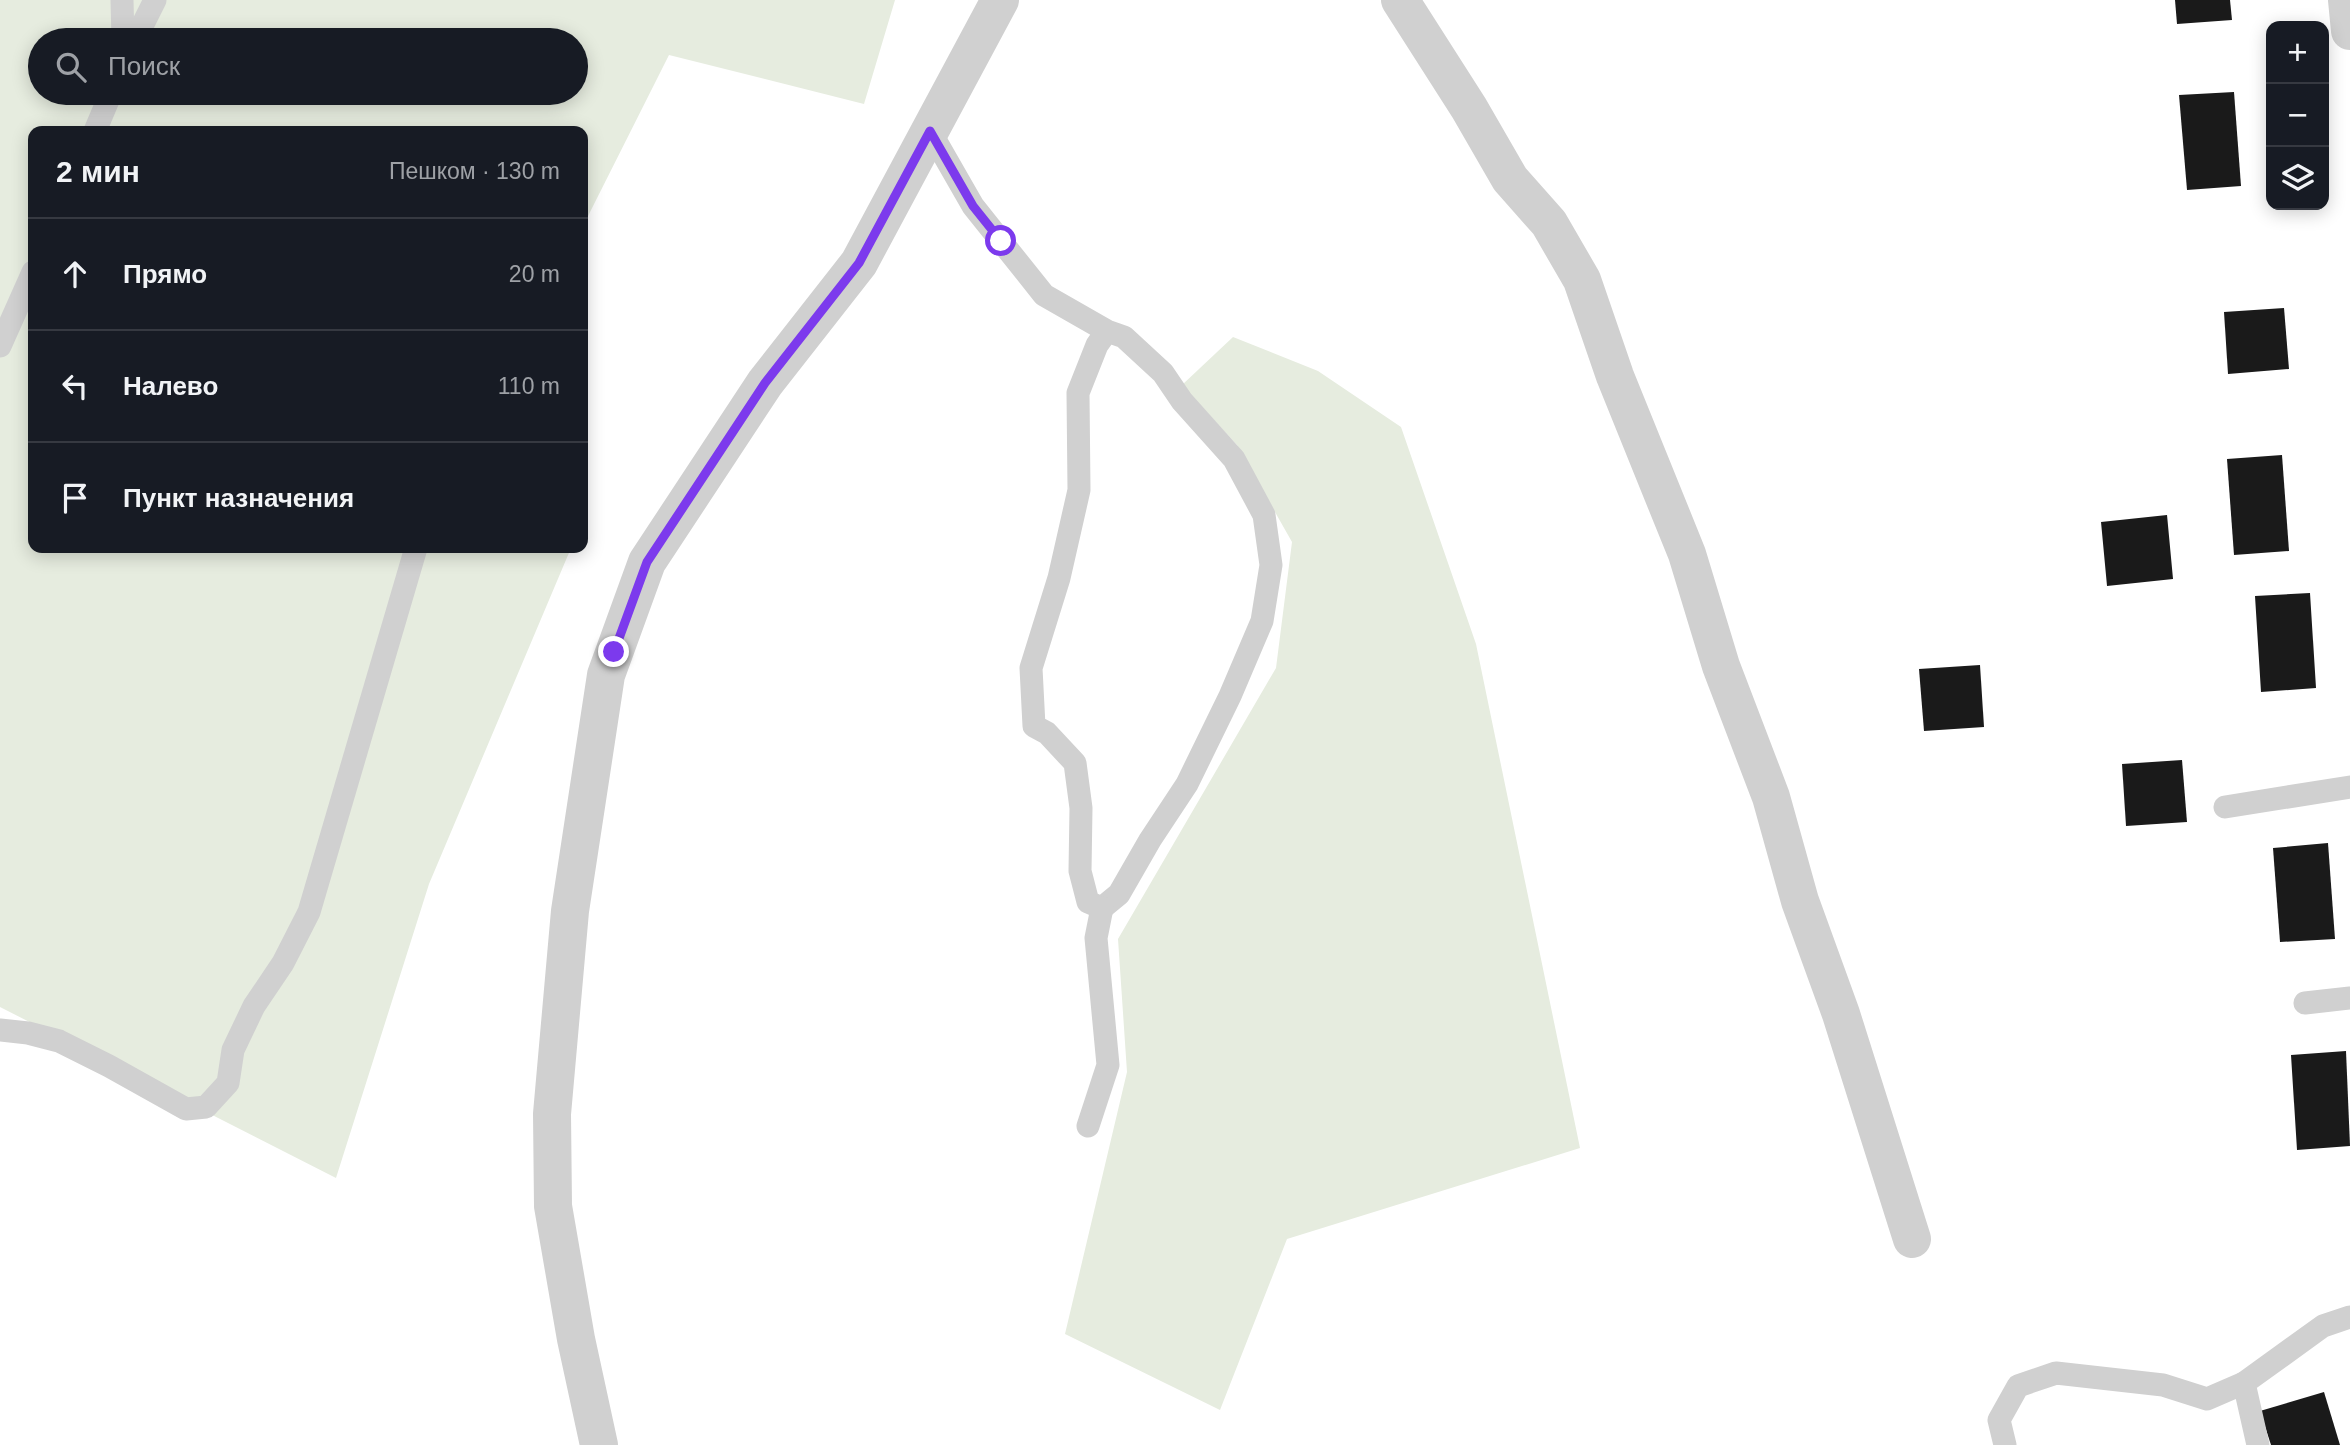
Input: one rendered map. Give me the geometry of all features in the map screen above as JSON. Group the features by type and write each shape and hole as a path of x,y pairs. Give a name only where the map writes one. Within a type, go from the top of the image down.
{"street":[{"path":"599,1445 576,1339 553,1206 552,1114 570,911 606,675 647,562 765,383 859,263 1000,0"},
{"path":"1400,0 1469,108 1510,179 1549,223 1582,280 1615,376 1687,554 1721,666 1771,797 1800,901 1841,1014 1912,1239"},
{"path":"2347,0 2350,31"}],"lane":[{"path":"121,0 122,28"},
{"path":"141,28 155,0"},
{"path":"97,126 106,105"},
{"path":"930,131 973,206 1044,295 1107,331 1124,337 1163,373 1182,401 1234,459 1264,515 1271,565 1262,621 1230,696 1187,784 1119,894 1102,908 1096,938 1108,1065 1088,1126"},
{"path":"0,346 28,283"},
{"path":"1102,908 1088,902 1080,871 1081,808 1075,763 1046,733 1034,726 1031,668 1059,578 1079,490 1078,393 1097,345 1107,331"},
{"path":"0,1030 29,1033 59,1041 186,1109 206,1107 228,1083 233,1051 254,1006 283,963 309,912 415,553"},
{"path":"2225,807 2350,787"},
{"path":"2305,1003 2350,998"},
{"path":"2005,1445 1999,1420 2018,1386 2056,1373 2163,1385 2207,1399 2244,1383 2323,1326 2350,1317"},
{"path":"2244,1383 2258,1445"}],"shaded area":[{"path":"0,0 895,0 864,104 669,55 588,216 588,126 28,126 28,553 569,553 429,884 336,1178 0,1007"},
{"path":"1233,337 1318,371 1401,427 1476,644 1580,1148 1287,1239 1220,1410 1065,1334 1127,1072 1118,939 1276,668 1292,542 1237,445 1182,385"}],"building":[{"path":"2175,0 2230,0 2232,20 2177,24"},
{"path":"2234,92 2241,186 2187,190 2179,95"},
{"path":"2284,308 2289,369 2228,374 2224,312"},
{"path":"2282,455 2289,551 2234,555 2227,459"},
{"path":"2167,515 2173,579 2107,586 2101,522"},
{"path":"2310,593 2316,688 2261,692 2255,596"},
{"path":"1980,665 1984,727 1924,731 1919,669"},
{"path":"2182,760 2187,822 2126,826 2122,764"},
{"path":"2328,843 2335,939 2280,942 2273,848"},
{"path":"2346,1051 2350,1146 2297,1150 2291,1055"},
{"path":"2324,1392 2340,1445 2271,1445 2260,1411"}],"route":[{"path":"614,652 647,562 765,383 859,263 930,131 973,206 1001,241"}]}
